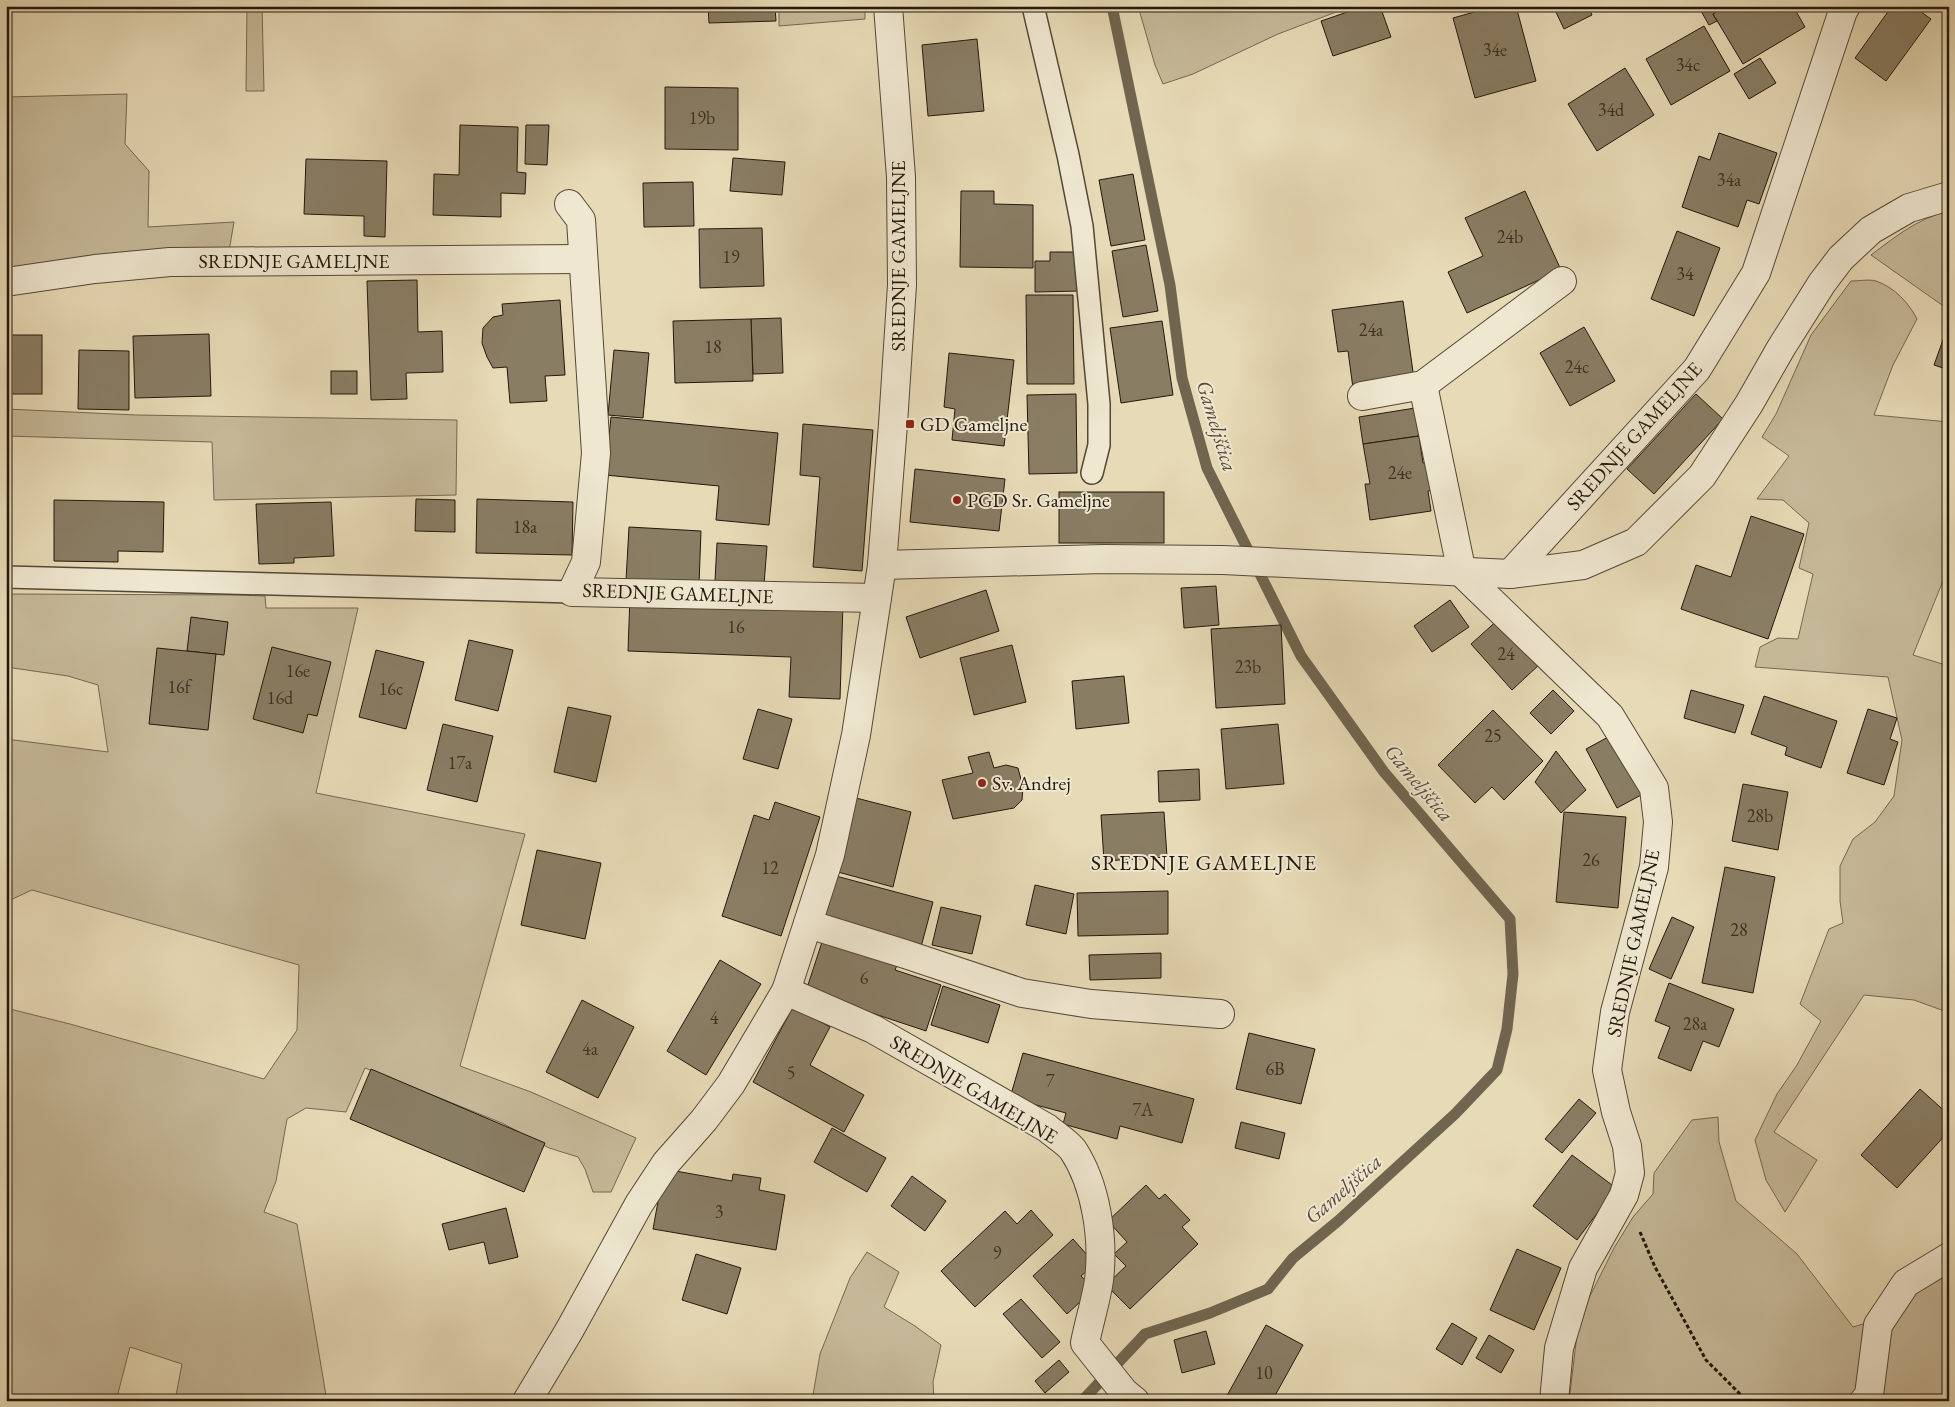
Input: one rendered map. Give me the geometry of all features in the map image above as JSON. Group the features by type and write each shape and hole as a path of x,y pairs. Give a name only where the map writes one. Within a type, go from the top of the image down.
{"street":[{"name":"SREDNJE GAMELJNE","path":"528,1401 639,1204 666,1163 704,1120 731,1084 786,991 830,855 856,735 877,598 882,565 891,455 902,285 901,177 888,6"},
{"name":"SREDNJE GAMELJNE","path":"1510,574 1697,369 1756,272 1817,86 1846,6"},
{"path":"882,565 1104,559 1222,560 1309,566 1510,574 1583,565 1636,542 1702,476 1749,404 1781,348 1822,283 1841,258 1871,230 1909,208 1949,196"},
{"name":"SREDNJE GAMELJNE","path":"569,204 581,220 596,453 586,562 572,592 877,598"},
{"name":"SREDNJE GAMELJNE","path":"6,282 95,269 170,262 583,259"},
{"path":"1362,396 1424,385 1562,281"},
{"path":"1424,385 1462,573"},
{"name":"SREDNJE GAMELJNE","path":"1462,573 1610,716 1654,788 1658,822 1654,867 1615,1012 1608,1070 1616,1112 1627,1146 1630,1173 1624,1195 1583,1268 1559,1348 1554,1401"},
{"path":"808,924 1022,993 1091,1004 1220,1014"},
{"name":"SREDNJE GAMELJNE","path":"786,991 873,1029 1047,1128 1072,1149 1085,1174 1095,1201 1099,1242 1099,1279 1085,1343 1130,1396"},
{"path":"1864,1401 1868,1395 1878,1325 1906,1283 1949,1257"}],"lane":[{"path":"1033,6 1068,155 1082,226 1099,404 1099,445 1092,473"},
{"path":"6,577 572,592"}],"path":[{"path":"1624,1195 1655,1267 1706,1360 1747,1401"}],"shaded area":[{"path":"247,6 262,6 264,91 246,91"},
{"path":"779,6 865,6 865,19 779,26"},
{"path":"1138,6 1352,6 1278,34 1193,74 1163,84 1155,65"},
{"path":"127,94 125,144 149,171 148,227 234,222 228,257 6,269 6,97"},
{"path":"1949,211 1949,310 1871,255 1917,223"},
{"path":"1873,280 1889,287 1910,307 1917,319 1893,365 1874,415 1949,422 1949,566 1913,655 1949,666 1949,1009 1947,1012 1914,1000 1864,995 1774,1132 1817,1160 1785,1212 1766,1180 1755,1140 1777,1094 1797,1065 1821,1021 1800,1004 1829,929 1843,923 1840,901 1840,866 1853,839 1875,822 1894,796 1902,740 1888,677 1755,667 1760,647 1778,638 1798,639 1813,574 1799,568 1809,523 1783,500 1757,499 1789,456 1762,437 1776,414 1811,335 1851,281"},
{"path":"6,409 136,415 457,420 456,495 214,500 212,442 6,436"},
{"path":"6,594 265,596 266,608 358,608 316,793 525,834 460,1066 531,1092 636,1138 611,1192 593,1192 585,1169 578,1157 549,1148 502,1123 365,1068 346,1112 306,1108 287,1119 276,1181 264,1212 297,1224 327,1401 175,1401 182,1364 130,1347 116,1401 6,1401 6,1008 70,1024 264,1079 297,1030 299,965 32,890 6,902 6,739 108,752 98,685 68,676 6,667"},
{"path":"1718,1117 1719,1142 1736,1201 1797,1254 1853,1327 1886,1317 1898,1299 1949,1271 1949,1401 1569,1401 1579,1318 1614,1248 1633,1217 1653,1194 1654,1173 1692,1120"},
{"path":"867,1252 899,1272 884,1307 941,1345 933,1382 934,1401 812,1401 820,1354 850,1278"}],"building":[{"path":"708,6 775,6 776,21 709,23"},
{"path":"1365,6 1380,6 1391,37 1333,56 1321,21"},
{"path":"1496,6 1516,6 1536,81 1475,98 1453,18"},
{"path":"1553,6 1588,6 1592,15 1564,29"},
{"path":"1698,6 1726,6 1713,14 1717,21 1709,25"},
{"path":"1726,6 1793,6 1805,27 1743,64 1713,14"},
{"path":"1892,6 1913,6 1931,19 1886,81 1855,58"},
{"path":"1704,26 1730,71 1671,105 1646,59"},
{"path":"977,39 984,111 928,116 922,45"},
{"path":"1760,58 1776,83 1749,99 1734,74"},
{"path":"1625,68 1654,115 1597,151 1568,104"},
{"path":"665,87 738,88 738,150 665,149"},
{"path":"460,125 518,127 517,172 526,173 525,194 501,193 501,217 433,215 434,174 459,175"},
{"path":"526,125 549,125 547,165 525,164"},
{"path":"1719,133 1777,153 1759,204 1747,200 1738,227 1682,207 1699,156 1710,160"},
{"path":"733,158 785,162 782,195 730,191"},
{"path":"306,159 387,161 385,237 364,236 364,216 304,214"},
{"path":"1133,174 1145,240 1111,246 1099,180"},
{"path":"693,182 694,226 644,227 643,183"},
{"path":"961,191 994,191 994,204 1033,205 1033,268 960,267"},
{"path":"1525,191 1561,270 1467,313 1448,272 1483,256 1465,218"},
{"path":"762,228 764,286 700,288 699,229"},
{"path":"1677,231 1720,248 1694,316 1651,299"},
{"path":"1146,245 1158,311 1123,317 1112,251"},
{"path":"1050,252 1078,252 1079,291 1035,292 1035,261 1050,261"},
{"path":"417,280 418,332 442,331 443,372 406,373 407,399 371,400 367,281"},
{"path":"1026,295 1073,295 1074,384 1027,384"},
{"path":"560,300 565,375 545,376 547,401 510,403 507,367 493,368 482,343 483,328 493,317 503,315 502,304"},
{"path":"1403,301 1414,379 1353,388 1348,351 1338,352 1332,310"},
{"path":"781,318 783,373 753,374 751,319"},
{"path":"751,319 753,381 675,383 673,321"},
{"path":"1162,321 1173,395 1121,403 1110,328"},
{"path":"1949,323 1949,370 1934,365"},
{"path":"1584,327 1615,381 1570,406 1540,353"},
{"path":"209,334 211,396 135,398 133,336"},
{"path":"6,335 42,335 42,394 6,394"},
{"path":"79,350 129,351 129,410 78,409"},
{"path":"614,350 649,353 643,418 608,415"},
{"path":"949,353 1014,360 1004,446 952,440 955,409 944,407"},
{"path":"331,371 357,371 357,394 331,394"},
{"path":"1076,394 1077,473 1029,474 1027,395"},
{"path":"1696,394 1723,419 1654,494 1627,469"},
{"path":"1415,408 1419,436 1363,444 1359,417"},
{"path":"611,417 778,433 769,525 716,520 719,486 605,475"},
{"path":"803,424 873,430 862,571 813,567 820,477 800,475"},
{"path":"1419,436 1423,463 1429,462 1434,490 1428,491 1431,511 1370,520 1365,484 1370,484 1363,444"},
{"name":"PGD Sr. Gameljne","path":"915,469 1005,479 999,531 910,522"},
{"path":"1059,492 1164,492 1164,543 1059,543"},
{"path":"416,499 455,500 455,532 415,531"},
{"path":"477,499 573,502 572,555 476,553"},
{"path":"54,500 164,502 163,552 118,551 118,562 54,561"},
{"path":"331,502 334,556 294,558 294,563 259,564 256,504"},
{"path":"1751,516 1804,534 1768,639 1681,609 1696,565 1731,577"},
{"path":"629,527 701,531 699,584 626,580"},
{"path":"717,543 767,546 764,585 715,581"},
{"path":"1216,586 1219,625 1184,628 1181,588"},
{"path":"986,590 999,631 920,658 906,617"},
{"path":"630,596 843,603 840,699 789,697 791,657 628,651"},
{"path":"1450,600 1469,627 1432,652 1414,626"},
{"path":"191,617 228,622 224,655 187,651"},
{"path":"1500,618 1540,664 1512,690 1471,644"},
{"path":"1281,625 1285,704 1216,708 1211,629"},
{"path":"469,640 513,650 498,711 455,700"},
{"path":"1012,645 1026,702 974,715 960,658"},
{"path":"272,647 331,662 317,716 308,714 303,733 253,719"},
{"path":"157,648 216,654 208,730 149,724"},
{"path":"376,650 424,662 406,729 359,717"},
{"path":"1124,676 1129,723 1076,729 1072,681"},
{"path":"1553,690 1574,711 1551,734 1530,713"},
{"path":"1691,690 1744,705 1735,733 1684,718"},
{"path":"1764,696 1837,721 1821,768 1785,755 1787,747 1751,734"},
{"path":"568,707 611,716 596,782 554,772"},
{"path":"758,709 792,719 778,769 743,759"},
{"path":"1868,709 1897,718 1890,739 1898,742 1884,785 1847,773"},
{"path":"1493,710 1543,761 1504,800 1492,787 1475,803 1438,765"},
{"path":"443,724 493,736 477,802 427,790"},
{"path":"1278,724 1284,784 1226,789 1221,729"},
{"path":"1612,735 1643,794 1617,808 1586,749"},
{"path":"1556,751 1586,790 1561,813 1535,782"},
{"name":"Sv. Andrej","path":"989,752 994,768 1006,765 1018,768 1023,787 1022,800 1014,808 953,819 942,780 973,773 968,757"},
{"path":"1199,769 1200,800 1159,802 1158,771"},
{"path":"1743,784 1788,792 1778,850 1732,841"},
{"path":"856,798 911,812 893,887 838,872"},
{"path":"775,802 820,817 781,936 722,916 754,815 769,820"},
{"path":"1164,812 1167,857 1104,861 1101,815"},
{"path":"1564,812 1626,817 1618,908 1556,902"},
{"path":"537,850 601,863 585,939 521,925"},
{"path":"1725,867 1775,877 1753,993 1702,983"},
{"path":"836,876 933,902 921,947 824,921"},
{"path":"1035,885 1074,894 1066,934 1026,925"},
{"path":"1168,891 1168,934 1078,936 1077,893"},
{"path":"941,907 981,916 972,954 932,945"},
{"path":"1672,917 1694,927 1671,979 1649,969"},
{"path":"823,939 898,963 895,970 941,985 926,1031 806,991"},
{"path":"1161,953 1161,978 1090,980 1089,955"},
{"path":"720,960 761,984 706,1075 667,1051"},
{"path":"1669,983 1734,1009 1719,1047 1703,1041 1691,1071 1658,1058 1670,1027 1655,1021"},
{"path":"943,986 1000,1005 988,1043 931,1025"},
{"path":"582,1000 634,1027 598,1098 546,1072"},
{"path":"793,1007 830,1027 810,1065 864,1095 844,1132 753,1082"},
{"path":"1249,1033 1315,1049 1301,1104 1236,1089"},
{"path":"1023,1053 1194,1099 1182,1143 1120,1126 1117,1139 1063,1124 1066,1113 1010,1098"},
{"path":"371,1069 545,1143 524,1192 350,1119"},
{"path":"1920,1089 1949,1115 1949,1131 1897,1188 1861,1155"},
{"path":"1579,1099 1596,1113 1562,1153 1545,1139"},
{"path":"1241,1122 1285,1133 1279,1159 1235,1148"},
{"path":"832,1128 886,1158 867,1192 814,1162"},
{"path":"1572,1155 1616,1188 1577,1240 1533,1206"},
{"path":"664,1169 732,1181 733,1174 761,1178 759,1190 785,1195 776,1250 653,1229"},
{"path":"912,1176 946,1201 925,1231 891,1206"},
{"path":"1146,1185 1159,1199 1165,1194 1190,1220 1182,1227 1198,1244 1130,1309 1106,1285 1126,1266 1114,1254 1127,1242 1108,1221"},
{"path":"506,1208 518,1257 489,1264 484,1242 449,1250 442,1224"},
{"path":"1031,1210 1053,1235 975,1307 941,1271 1005,1211 1017,1224"},
{"path":"1073,1239 1095,1264 1081,1276 1094,1289 1067,1314 1033,1276"},
{"path":"1517,1249 1561,1268 1534,1330 1490,1310"},
{"path":"696,1254 741,1268 727,1314 682,1300"},
{"path":"1021,1299 1060,1342 1042,1358 1003,1314"},
{"path":"1452,1323 1477,1338 1462,1365 1436,1349"},
{"path":"1266,1325 1303,1345 1272,1401 1224,1401"},
{"path":"1206,1331 1215,1364 1182,1373 1174,1340"},
{"path":"1489,1335 1514,1350 1501,1373 1476,1358"},
{"path":"1059,1360 1069,1372 1045,1393 1035,1381"},
{"path":"1518,1396 1518,1401 1470,1401 1470,1400"}],"waterway":[{"name":"Gameljščica","path":"1082,1401 1145,1334 1210,1313 1268,1289 1293,1258 1338,1221 1455,1114 1497,1070 1507,1029 1513,974 1510,919 1384,772 1301,656 1207,468 1182,378 1170,285 1112,6"}],"place":[{"name":"GD Gameljne","path":"910,424"},
{"name":"PGD Sr. Gameljne","path":"957,500"},
{"name":"Sv. Andrej","path":"982,783"}],"district":[{"name":"SREDNJE GAMELJNE","path":"1204,862"}]}
